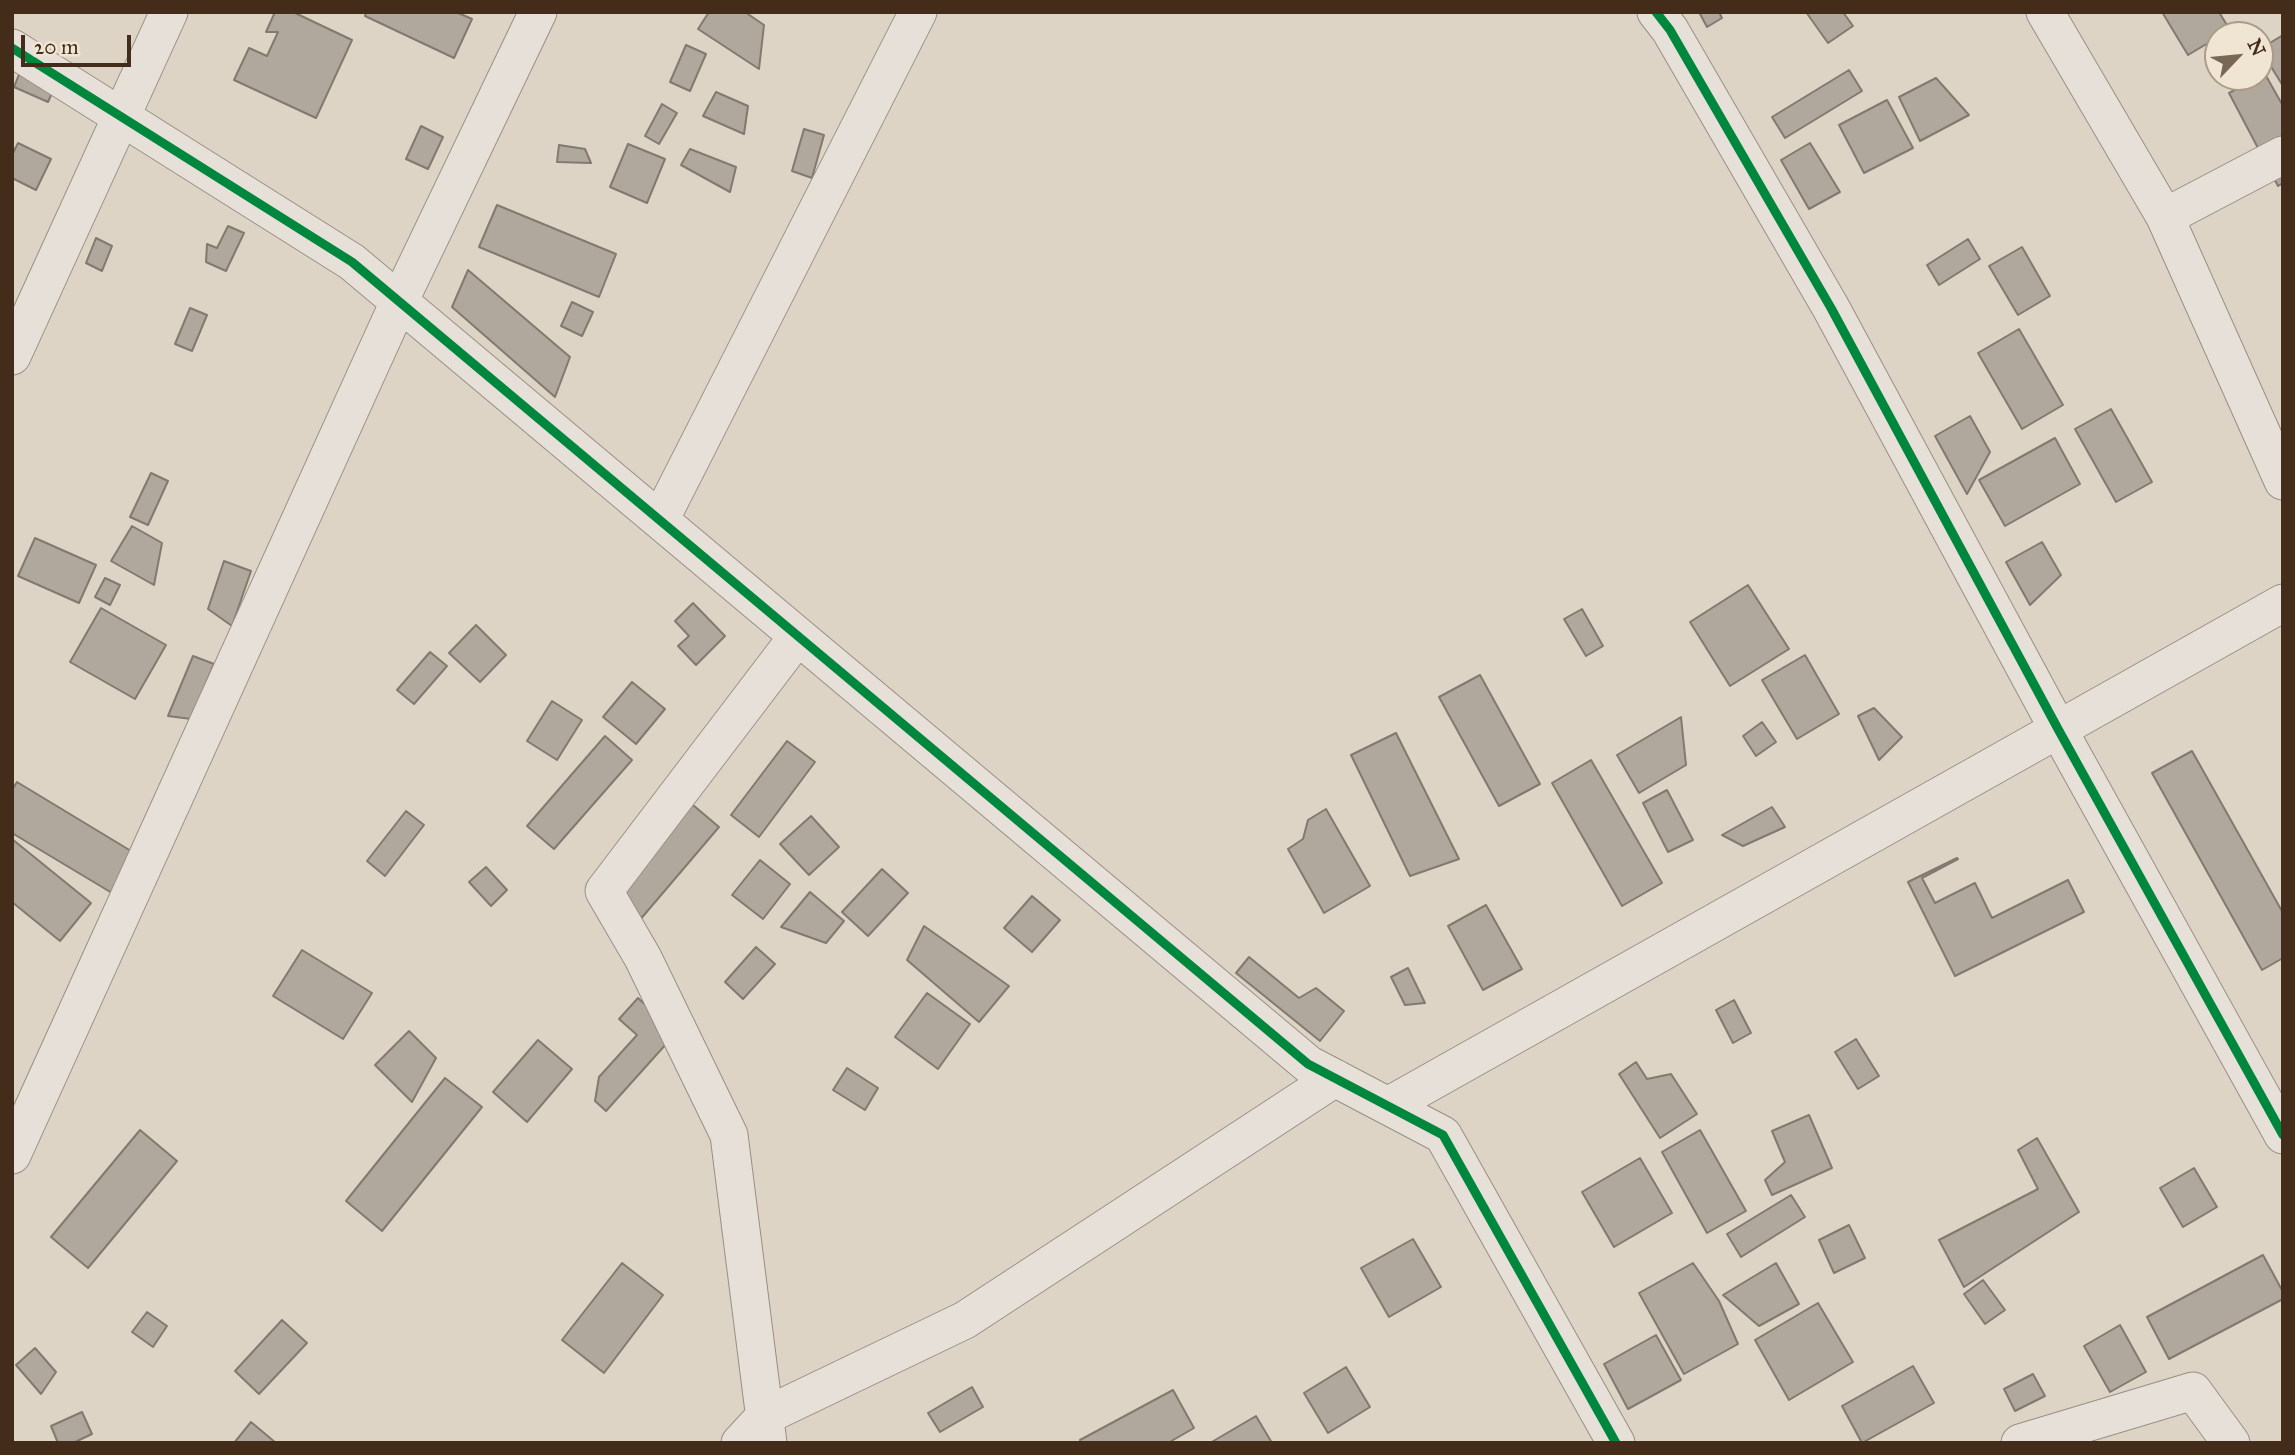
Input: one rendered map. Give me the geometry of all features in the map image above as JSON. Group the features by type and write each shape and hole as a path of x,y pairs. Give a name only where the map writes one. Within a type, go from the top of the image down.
{"street":[{"path":"12,356 169,12"},
{"path":"12,1156 399,302 538,12"},
{"path":"660,520 918,12"},
{"path":"1656,12 1670,30 1831,308 2058,729 2283,1135"},
{"path":"2045,12 2165,217 2283,481"},
{"path":"12,48 352,262 1308,1064 1443,1135 1616,1443"},
{"path":"2165,217 2283,155"},
{"path":"1388,1105 2283,603"},
{"path":"766,1430 729,1135 643,958 604,891 798,636"},
{"path":"740,1443 965,1320 1335,1078"},
{"path":"2020,1443 2193,1391 2231,1443"}],"building":[{"path":"275,12 293,12 352,40 316,118 234,80 249,48 267,56 278,32 266,32"},
{"path":"366,12 456,12 472,19 454,58 365,16"},
{"path":"709,12 745,12 764,25 759,69 698,29"},
{"path":"1699,12 1719,12 1722,18 1707,27"},
{"path":"1806,12 1843,12 1853,26 1828,43"},
{"path":"2162,12 2219,12 2224,21 2204,21 2204,45 2188,55"},
{"path":"2283,35 2283,86 2274,72 2274,40"},
{"path":"686,45 706,54 690,91 670,82"},
{"path":"22,67 57,82 48,102 14,87"},
{"path":"1849,70 1862,91 1785,138 1772,117"},
{"path":"1936,78 1969,115 1920,141 1899,97"},
{"path":"2274,90 2283,106 2283,183 2278,186 2229,93"},
{"path":"716,92 748,106 744,134 703,116"},
{"path":"1887,100 1913,148 1864,173 1839,125"},
{"path":"662,104 677,113 659,144 645,136"},
{"path":"421,126 443,137 428,169 406,159"},
{"path":"804,129 824,135 812,178 792,171"},
{"path":"18,143 51,159 36,190 12,178 12,155"},
{"path":"1810,143 1840,192 1809,209 1781,160"},
{"path":"628,144 665,159 647,203 610,187"},
{"path":"559,145 585,149 591,163 557,162"},
{"path":"690,149 736,167 730,192 681,165"},
{"path":"497,205 616,254 599,297 479,247"},
{"path":"228,226 244,233 226,271 206,262 207,244 217,248"},
{"path":"96,238 112,246 102,271 86,263"},
{"path":"1968,239 1980,259 1939,285 1927,265"},
{"path":"2022,247 2050,296 2018,315 1989,266"},
{"path":"468,270 570,357 555,397 452,307"},
{"path":"572,302 593,312 582,336 561,326"},
{"path":"190,308 207,315 192,351 175,344"},
{"path":"2019,329 2063,405 2022,429 1978,353"},
{"path":"2111,409 2152,482 2116,502 2075,429"},
{"path":"1970,416 1990,452 1967,494 1935,436"},
{"path":"2055,438 2080,484 2005,526 1979,480"},
{"path":"151,473 168,481 148,525 130,517"},
{"path":"132,526 162,543 154,585 111,561"},
{"path":"35,538 96,565 79,603 18,576"},
{"path":"2042,542 2061,575 2030,605 2006,562"},
{"path":"224,561 251,571 232,626 208,609"},
{"path":"105,578 120,585 110,605 95,597"},
{"path":"1748,585 1789,649 1730,686 1690,622"},
{"path":"693,603 725,636 696,665 678,646 689,636 675,621"},
{"path":"101,608 166,645 135,699 70,662"},
{"path":"1582,609 1603,646 1586,656 1564,619"},
{"path":"476,625 506,655 480,682 449,653"},
{"path":"430,652 447,666 414,704 397,690"},
{"path":"1805,655 1839,714 1797,739 1762,680"},
{"path":"193,656 214,664 191,719 168,716"},
{"path":"1480,675 1540,784 1499,806 1439,697"},
{"path":"632,682 665,709 636,744 603,717"},
{"path":"552,701 582,720 557,760 527,741"},
{"path":"1874,708 1902,737 1879,760 1858,716"},
{"path":"1681,717 1686,765 1639,793 1617,755"},
{"path":"1762,722 1776,742 1756,756 1743,736"},
{"path":"1396,733 1459,859 1410,876 1351,755"},
{"path":"605,736 632,760 554,849 527,826"},
{"path":"787,741 815,762 759,837 731,815"},
{"path":"2192,751 2283,913 2283,958 2262,970 2152,773"},
{"path":"1591,760 1662,883 1622,906 1552,783"},
{"path":"17,782 136,854 112,893 12,833 12,790"},
{"path":"1667,790 1693,840 1668,852 1643,803"},
{"path":"680,794 719,827 633,928 593,896"},
{"path":"1772,807 1785,827 1743,846 1722,835"},
{"path":"1326,809 1370,886 1324,913 1288,849 1303,839 1308,820"},
{"path":"406,811 424,825 385,876 367,861"},
{"path":"811,816 839,847 809,875 780,844"},
{"path":"12,839 91,903 60,941 12,902"},
{"path":"1957,858 1922,878 1935,903 1975,883 1992,918 2068,880 2084,912 1955,976 1908,882"},
{"path":"760,860 790,884 763,919 732,895"},
{"path":"486,867 507,890 491,906 469,882"},
{"path":"882,869 908,893 868,936 842,912"},
{"path":"810,892 844,921 826,943 781,927"},
{"path":"1032,896 1060,920 1032,952 1004,928"},
{"path":"1486,905 1522,969 1483,990 1448,926"},
{"path":"924,926 1009,986 979,1022 907,960"},
{"path":"756,947 775,964 743,999 725,982"},
{"path":"302,950 372,993 343,1039 273,996"},
{"path":"1249,957 1299,998 1316,988 1344,1011 1320,1041 1236,973"},
{"path":"1408,968 1425,1003 1405,1005 1391,977"},
{"path":"927,993 970,1024 938,1069 895,1037"},
{"path":"638,998 676,1033 606,1111 595,1101 599,1077 637,1035 619,1019"},
{"path":"1734,1000 1751,1033 1733,1043 1716,1010"},
{"path":"409,1031 436,1058 412,1102 375,1065"},
{"path":"1856,1039 1879,1076 1858,1089 1835,1052"},
{"path":"538,1040 572,1069 527,1122 493,1092"},
{"path":"1636,1062 1647,1079 1671,1074 1697,1114 1660,1138 1619,1074"},
{"path":"847,1068 878,1088 865,1110 833,1090"},
{"path":"445,1078 482,1107 382,1231 346,1201"},
{"path":"1809,1115 1832,1168 1772,1195 1765,1180 1785,1162 1772,1131"},
{"path":"140,1130 177,1161 88,1268 51,1237"},
{"path":"1700,1130 1746,1211 1707,1233 1662,1152"},
{"path":"2037,1138 2079,1212 1964,1287 1939,1240 2038,1189 2018,1150"},
{"path":"1640,1158 1672,1213 1614,1247 1582,1192"},
{"path":"2194,1168 2217,1207 2183,1227 2160,1188"},
{"path":"1791,1195 1805,1217 1741,1257 1727,1234"},
{"path":"1849,1225 1865,1258 1834,1273 1819,1240"},
{"path":"1413,1239 1441,1287 1389,1317 1361,1268"},
{"path":"2263,1255 2283,1292 2283,1299 2169,1359 2147,1317"},
{"path":"622,1263 663,1295 604,1373 562,1340"},
{"path":"1693,1263 1719,1301 1738,1344 1684,1374 1639,1293"},
{"path":"1776,1263 1799,1304 1759,1326 1723,1295"},
{"path":"1983,1280 2005,1310 1985,1324 1964,1294"},
{"path":"1818,1303 1853,1362 1789,1400 1755,1340"},
{"path":"147,1312 167,1326 153,1347 132,1332"},
{"path":"282,1320 307,1343 259,1394 235,1371"},
{"path":"2120,1325 2146,1372 2110,1392 2084,1346"},
{"path":"1656,1335 1681,1380 1628,1409 1604,1364"},
{"path":"35,1348 56,1372 41,1394 16,1365"},
{"path":"1913,1366 1934,1403 1862,1443 1842,1406"},
{"path":"1346,1367 1370,1407 1328,1433 1304,1393"},
{"path":"2033,1374 2045,1396 2015,1411 2004,1389"},
{"path":"972,1387 983,1407 940,1432 928,1413"},
{"path":"1173,1390 1194,1428 1168,1443 1081,1443 1080,1440"},
{"path":"82,1412 92,1434 73,1443 58,1443 51,1426"},
{"path":"1256,1416 1272,1443 1210,1443"},
{"path":"251,1422 276,1443 234,1443"}],"cycle path":[{"path":"1656,12 1670,30 1831,308 2058,729 2283,1135"},
{"path":"12,48 352,262 1308,1064 1443,1135 1616,1443"}]}
